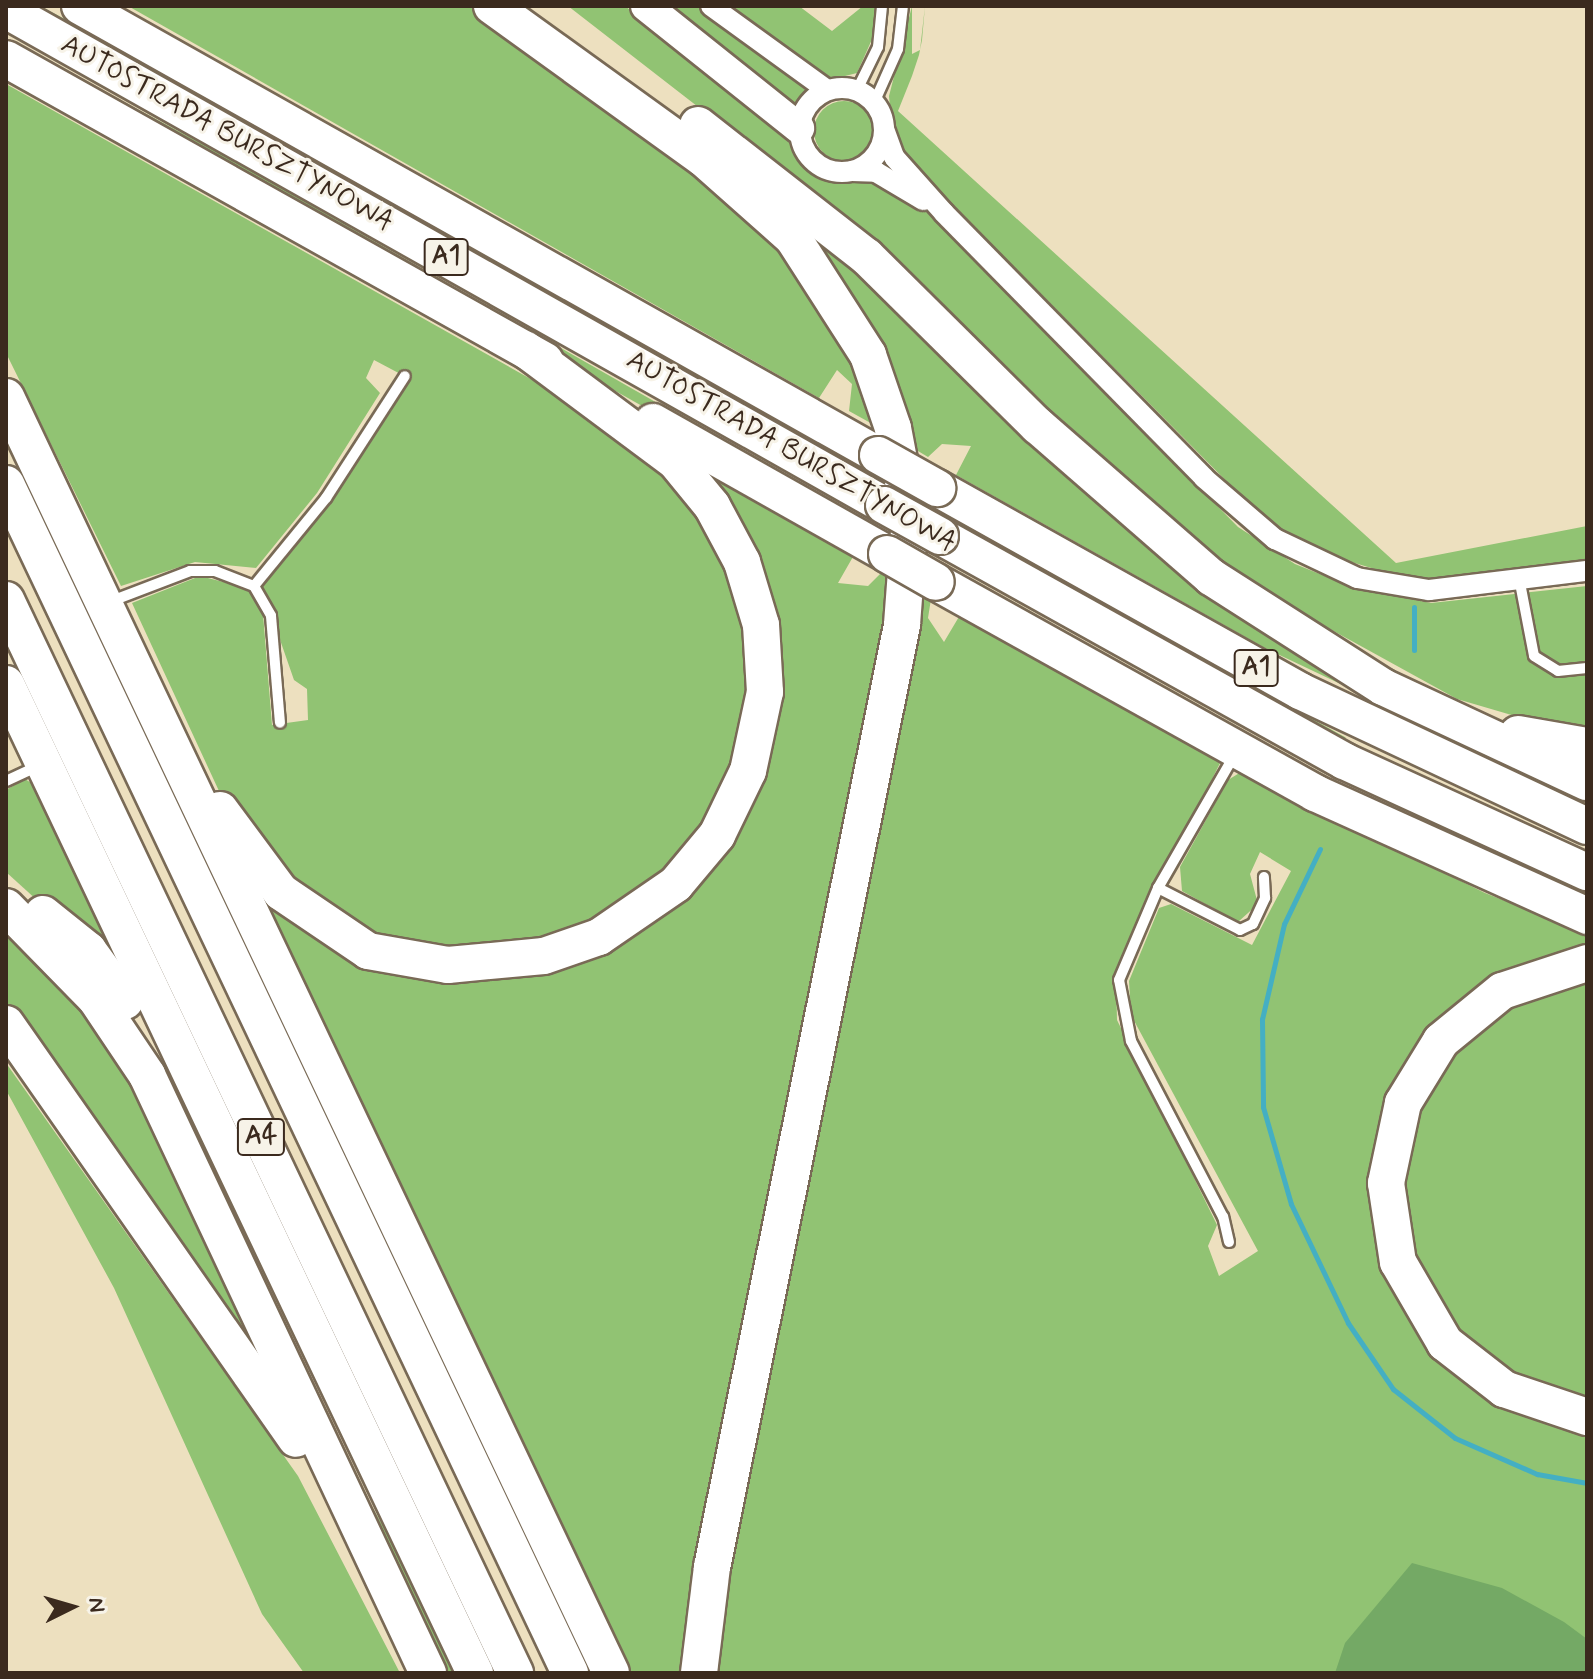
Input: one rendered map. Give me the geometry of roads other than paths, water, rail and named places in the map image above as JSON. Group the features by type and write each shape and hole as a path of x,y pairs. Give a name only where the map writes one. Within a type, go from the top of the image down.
{"highway":[{"name":"AUTOSTRADA BURSZTYNOWA","path":"80,6 1300,691 1587,826"},
{"path":"492,6 703,158 793,238 842,306 873,368 910,518 899,640 712,1567 699,1673"},
{"path":"534,6 803,201 1186,558 1324,654 1445,718 1587,782"},
{"name":"AUTOSTRADA BURSZTYNOWA","path":"6,10 1344,761 1587,872"},
{"path":"6,59 1237,752 1587,916"},
{"path":"161,725 281,892 368,951 448,965 544,956 613,929 692,868 738,796 761,719 764,648 748,579 722,522 675,461 526,350"},
{"path":"6,397 611,1673"},
{"name":"A4","path":"6,484 570,1673"},
{"name":"A4","path":"6,600 515,1673"},
{"path":"6,684 475,1673"},
{"path":"1445,718 1587,746"},
{"path":"6,886 88,950 152,1038 267,1235"},
{"path":"6,907 96,999 147,1075 428,1673"},
{"path":"1587,963 1502,991 1441,1041 1403,1103 1386,1183 1398,1262 1445,1343 1504,1389 1587,1417"},
{"path":"6,1024 265,1390 375,1562"}],"main road":[{"path":"646,6 799,128"}],"street":[{"path":"711,6 827,90 857,90 874,103 894,157 944,213 1204,478 1275,539 1316,563 1398,586 1520,583 1587,571"},
{"path":"827,90 803,112 799,128 820,166 876,172 944,213"},
{"path":"850,171 875,156 884,129"}],"lane":[{"path":"857,90 878,47 882,6"},
{"path":"874,103 898,49 903,6"},
{"path":"254,586 326,498 405,376"},
{"path":"104,604 190,571 215,571 254,586 271,616 280,723"},
{"path":"1520,583 1534,656 1558,671 1587,668"},
{"path":"1229,1242 1121,1009 1128,947 1158,888 1237,752"},
{"path":"6,781 44,763"},
{"path":"1158,888 1240,930 1253,924 1265,898 1264,877"}],"waterway":[{"path":"1414,607 1414,650"},
{"path":"1320,849 1284,924 1262,1019 1263,1107 1291,1204 1348,1323 1393,1389 1455,1438 1537,1474 1587,1483"}]}
